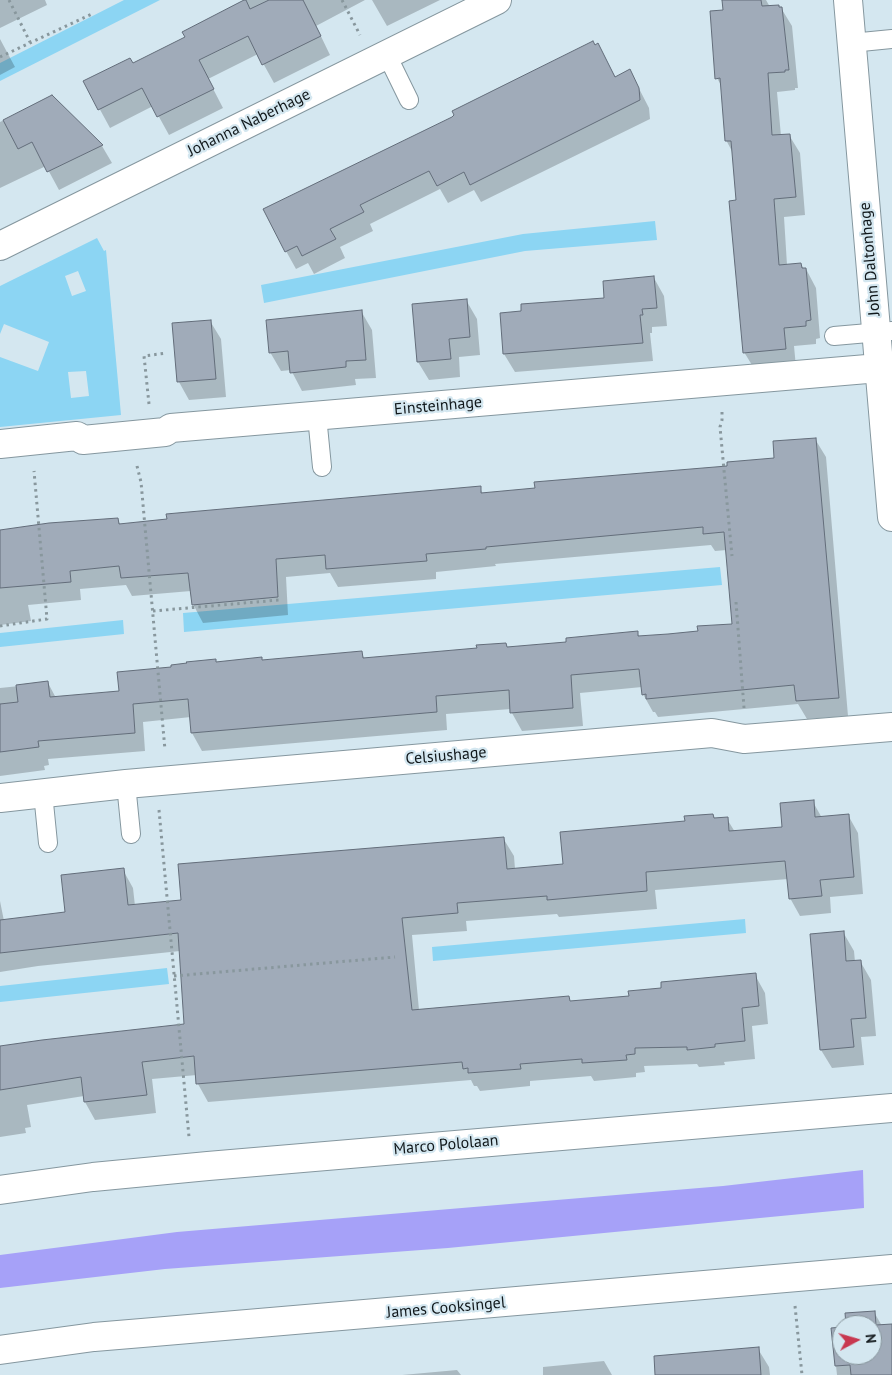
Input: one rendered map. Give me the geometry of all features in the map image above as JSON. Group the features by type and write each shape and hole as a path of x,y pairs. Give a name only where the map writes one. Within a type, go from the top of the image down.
{"street":[{"name":"Johanna Naberhage","path":"0,246 498,0"},
{"name":"John Daltonhage","path":"848,0 851,43 884,332 879,368 888,422 892,517"},
{"name":"Einsteinhage","path":"0,444 77,436 82,440 165,432 171,428 879,368"},
{"name":"Celsiushage","path":"0,798 126,784 712,733 744,739 892,727"},
{"name":"Marco Pololaan","path":"0,1190 84,1178 208,1166 892,1108"},
{"name":"James Cooksingel","path":"0,1350 123,1334 892,1269"}],"lane":[{"path":"851,43 892,39"},
{"path":"387,55 409,100"},
{"path":"834,336 884,332"},
{"path":"317,416 322,467"},
{"path":"126,784 131,834"},
{"path":"43,793 48,843"}],"path":[{"path":"9,0 30,42"},
{"path":"342,0 363,41"},
{"path":"0,57 94,13"},
{"path":"149,410 144,356 167,353"},
{"path":"720,433 732,556"},
{"path":"137,464 141,482 166,759"},
{"path":"0,626 47,620 36,492"},
{"path":"153,611 279,600"},
{"path":"736,602 744,710"},
{"path":"158,802 189,1140"},
{"path":"174,976 395,957"},
{"path":"796,1317 802,1375"}],"shaded area":[{"path":"124,0 160,0 0,81 0,63"},
{"path":"655,221 657,240 525,251 264,303 261,285 523,234"},
{"path":"97,238 104,251 106,250 121,415 0,427 0,357 38,371 49,342 4,324 0,334 0,286","holes":["78,271 86,291 72,296 65,276","86,371 89,396 71,398 68,372"]},
{"path":"720,567 722,585 184,632 183,613"},
{"path":"123,620 124,634 0,647 0,633"},
{"path":"745,919 746,933 433,961 432,947"},
{"path":"167,968 169,984 0,1002 0,986"},
{"path":"863,1170 864,1208 448,1248 165,1269 0,1288 0,1255 177,1232 723,1186"}],"building":[{"path":"246,0 250,9 269,0 303,0 321,36 262,65 248,36 199,60 214,89 157,117 142,88 98,110 83,81 130,58 133,63 185,37 182,32"},
{"path":"722,0 761,0 762,6 779,5 779,7 782,7 789,70 768,73 772,135 790,134 796,197 774,199 779,265 801,263 802,268 806,268 811,320 806,321 806,326 784,328 786,349 743,353 729,201 736,200 731,141 725,141 720,78 715,79 710,11 723,10"},
{"path":"593,41 595,45 598,43 615,77 630,69 639,88 640,100 470,185 464,172 437,186 429,171 360,205 364,212 330,229 336,239 302,256 297,246 285,252 263,209 452,117 454,115 452,111"},
{"path":"52,95 103,145 47,172 32,142 18,149 3,120"},
{"path":"654,276 657,308 642,309 643,315 640,315 643,343 503,354 500,313 521,311 521,304 604,298 603,281"},
{"path":"467,299 470,337 449,339 451,359 417,362 412,304"},
{"path":"362,310 366,360 346,361 346,367 290,373 288,351 269,353 266,320"},
{"path":"211,320 216,379 177,382 172,323"},
{"path":"816,438 839,698 796,701 794,685 646,699 646,694 642,695 639,669 571,675 573,708 510,713 509,690 436,696 437,712 191,733 188,699 133,704 135,733 38,741 39,747 0,752 0,704 18,702 16,685 48,681 50,697 119,691 117,672 171,667 171,665 186,662 216,659 216,662 262,657 262,660 362,651 363,658 477,648 476,645 506,643 507,647 566,642 566,638 638,631 638,636 668,634 698,631 697,626 732,624 724,532 703,534 703,527 486,547 486,549 426,554 427,561 326,569 325,555 276,559 278,597 192,605 188,573 121,578 119,566 70,571 71,582 0,588 0,530 49,523 118,518 119,524 167,519 166,514 481,486 481,493 535,488 534,482 727,466 727,462 774,458 773,441"},
{"path":"814,800 815,817 849,814 854,877 820,880 822,896 789,899 785,861 646,872 647,891 547,900 547,896 457,903 458,913 402,918 412,1010 569,996 570,1001 629,996 628,991 661,988 661,982 756,973 759,1006 742,1008 745,1041 715,1044 715,1047 687,1050 687,1047 635,1048 635,1054 626,1055 627,1060 582,1063 582,1059 520,1064 521,1069 468,1073 468,1068 463,1069 462,1062 196,1084 194,1056 142,1062 147,1095 84,1102 81,1077 0,1090 0,1046 184,1024 178,933 0,953 0,920 65,912 61,875 124,868 128,905 181,900 178,864 504,837 507,869 563,864 560,832 685,821 684,816 713,814 714,818 728,817 729,831 782,827 780,803"},
{"path":"844,931 846,961 861,960 866,1018 851,1019 854,1047 820,1050 810,934"},
{"path":"875,1311 875,1315 845,1315 845,1313"},
{"path":"892,1324 892,1375 851,1375 850,1365 882,1365 882,1325"},
{"path":"759,1347 761,1375 655,1375 654,1356"}]}
